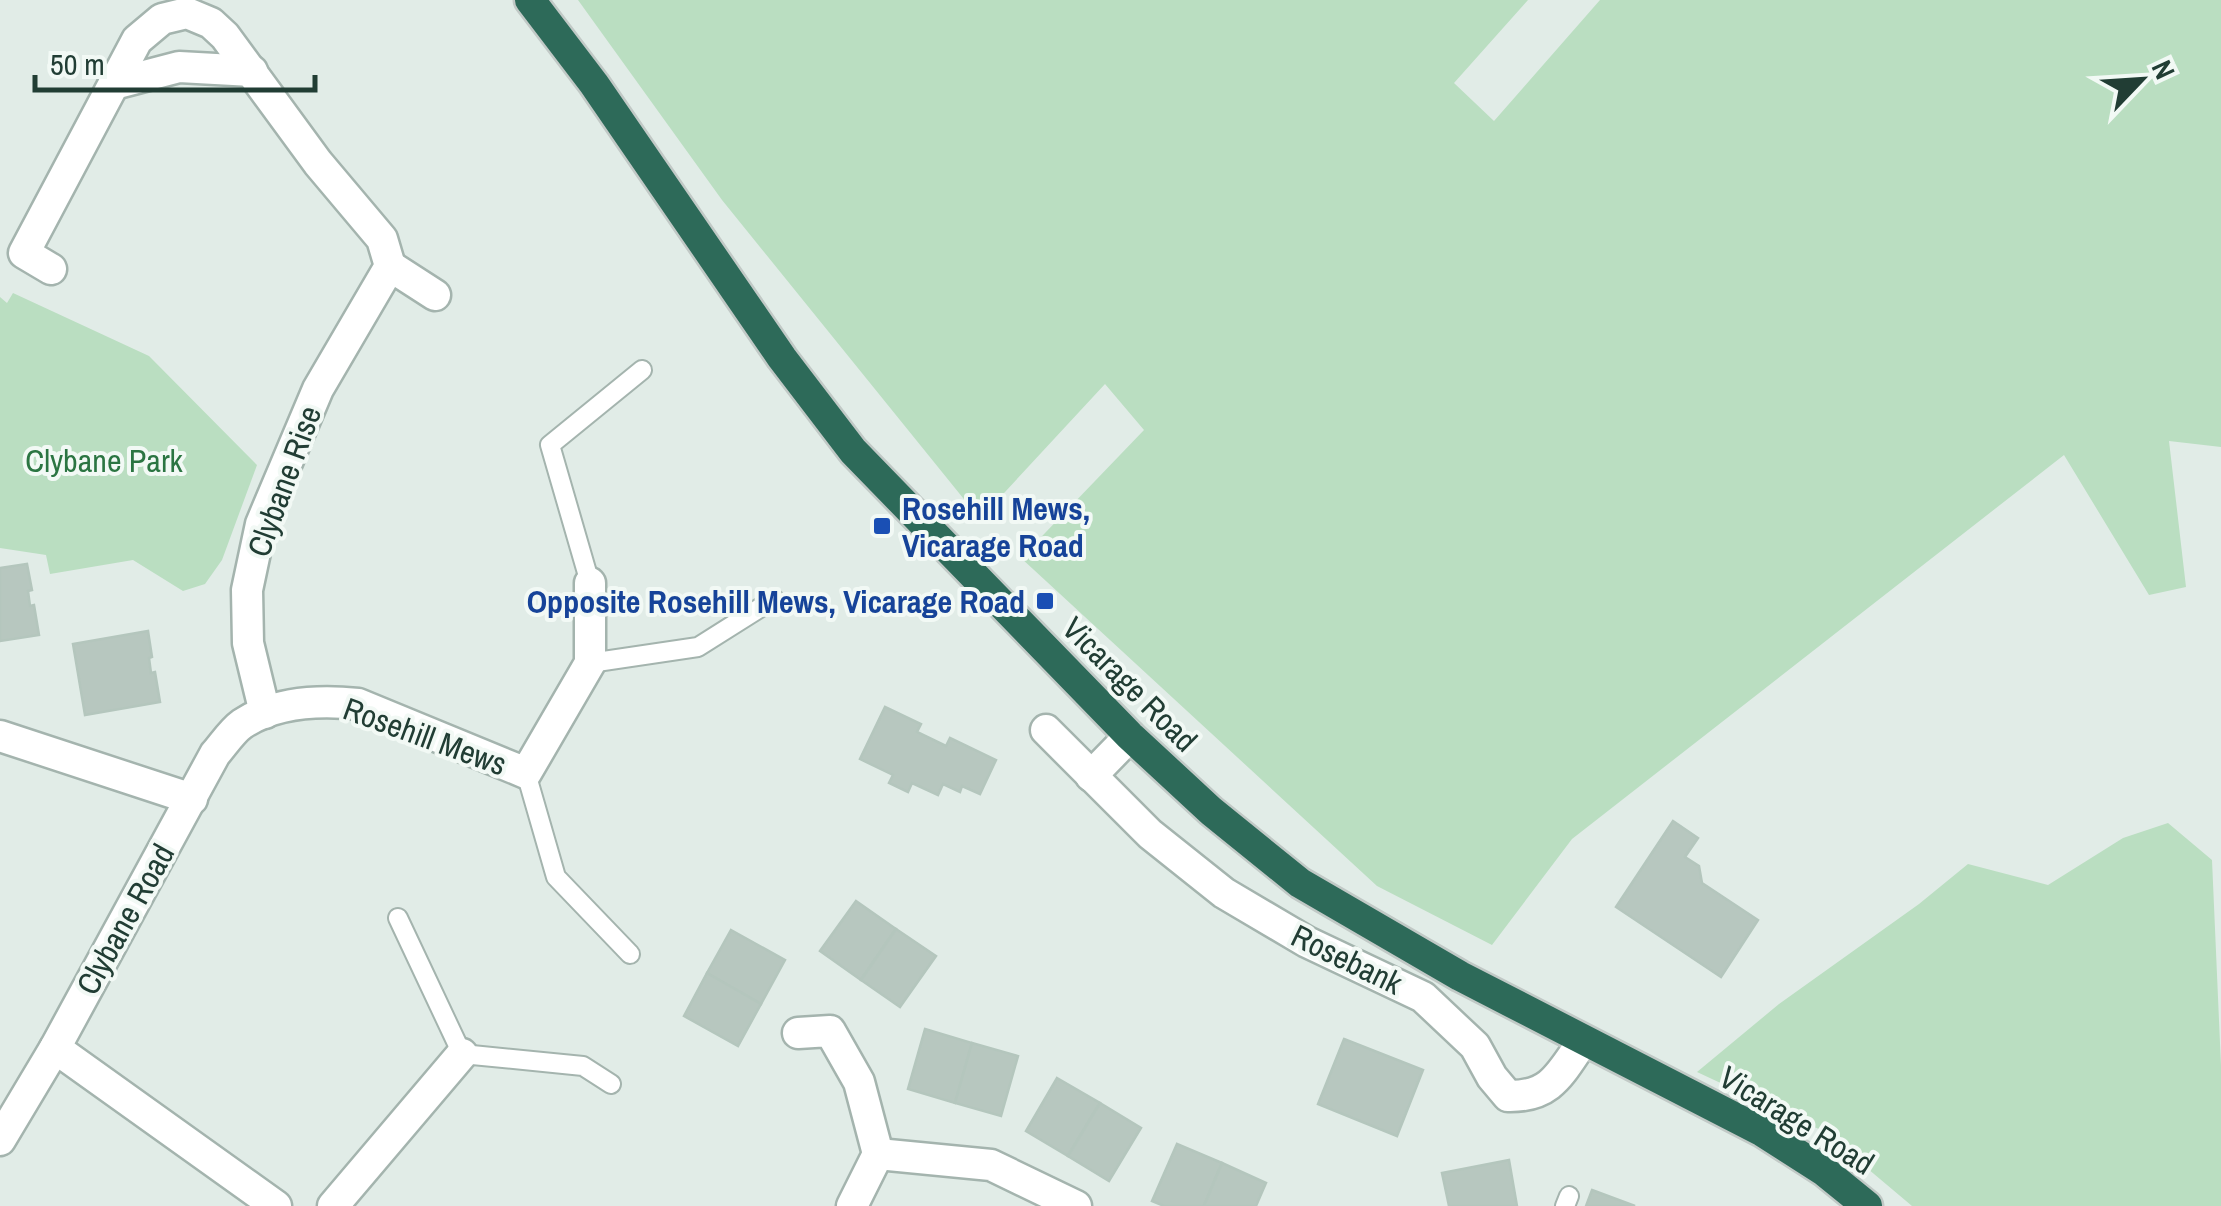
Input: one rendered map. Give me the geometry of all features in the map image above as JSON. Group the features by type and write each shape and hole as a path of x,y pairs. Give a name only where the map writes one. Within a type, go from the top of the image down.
{"highway":[{"name":"Vicarage Road","path":"530,0 594,84 782,358 854,450 1130,736 1211,811 1300,882 1460,976 1763,1132 1824,1171 1868,1206"}],"street":[{"path":"51,270 24,253 114,84 149,28 162,19 188,13 212,23 226,36 318,162 382,239 390,266 435,296"},
{"path":"114,84 179,67 252,71"},
{"name":"Clybane Rise","path":"266,713 248,642 247,590 262,524 318,389 390,266"},
{"name":"Rosehill Mews","path":"266,713 319,702 358,704 526,773 590,662 590,583"},
{"name":"Clybane Road","path":"0,1140 55,1048 216,754 239,726 266,713"},
{"name":"Rosebank","path":"1046,730 1150,834 1224,893 1307,942 1423,997 1475,1046 1508,1096 1531,1097 1554,1083 1583,1042"},
{"path":"0,736 192,798"},
{"path":"1091,776 1130,736"},
{"path":"798,1033 840,1023 878,1154 852,1206"},
{"path":"55,1048 276,1206"},
{"path":"333,1206 462,1054"},
{"path":"878,1154 991,1165 1076,1206"}],"lane":[{"name":"Rosehill Mews","path":"590,583 550,445 642,370"},
{"path":"590,662 698,647 774,599"},
{"name":"Rosehill Mews","path":"526,773 556,877 630,954"},
{"path":"398,918 462,1054 583,1066 611,1084"}],"green space":[{"path":"578,0 1528,0 1454,83 1494,121 1600,0 2221,0 2221,447 2169,441 2186,587 2149,595 2064,455 1572,839 1492,945 1377,886 1021,558 1144,430 1105,384 980,519 722,200"},
{"name":"Clybane Park","path":"13,293 149,356 257,465 222,560 205,584 183,591 133,560 50,574 46,555 0,548 0,297 7,303"},
{"path":"2168,823 2212,860 2221,1066 2221,1206 1912,1206 1823,1131 1697,1072 1779,1004 1968,864 2048,885 2123,838"}],"building":[{"path":"27,564 32,590 28,591 30,606 34,605 39,635 0,641 0,568"},
{"path":"148,631 151,673 155,672 160,702 85,715 73,644"},
{"path":"885,707 921,724 917,732 946,746 950,738 996,760 980,794 962,786 960,792 943,784 938,795 912,783 908,792 889,783 893,775 860,759"},
{"path":"1673,821 1698,838 1685,857 1699,866 1702,883 1758,920 1721,977 1616,907"},
{"path":"856,901 896,929 861,980 820,951"},
{"path":"896,929 936,956 900,1007 861,980"},
{"path":"731,930 785,960 761,1004 707,973"},
{"path":"707,973 761,1004 738,1046 684,1016"},
{"path":"925,1029 972,1043 955,1103 908,1089"},
{"path":"1344,1039 1423,1070 1397,1136 1318,1104"},
{"path":"972,1043 1018,1056 1001,1116 955,1103"},
{"path":"1057,1078 1100,1103 1068,1156 1026,1131"},
{"path":"1100,1103 1141,1128 1109,1181 1068,1156"},
{"path":"1177,1144 1222,1163 1204,1206 1164,1206 1152,1201"},
{"path":"1509,1160 1517,1206 1449,1206 1442,1173"},
{"path":"1222,1163 1266,1183 1256,1206 1204,1206"},
{"path":"1592,1190 1635,1206 1586,1206"}],"place":[{"name":"Rosehill Mews, Vicarage Road","path":"882,526"},
{"name":"Opposite Rosehill Mews, Vicarage Road","path":"1045,601"}]}
